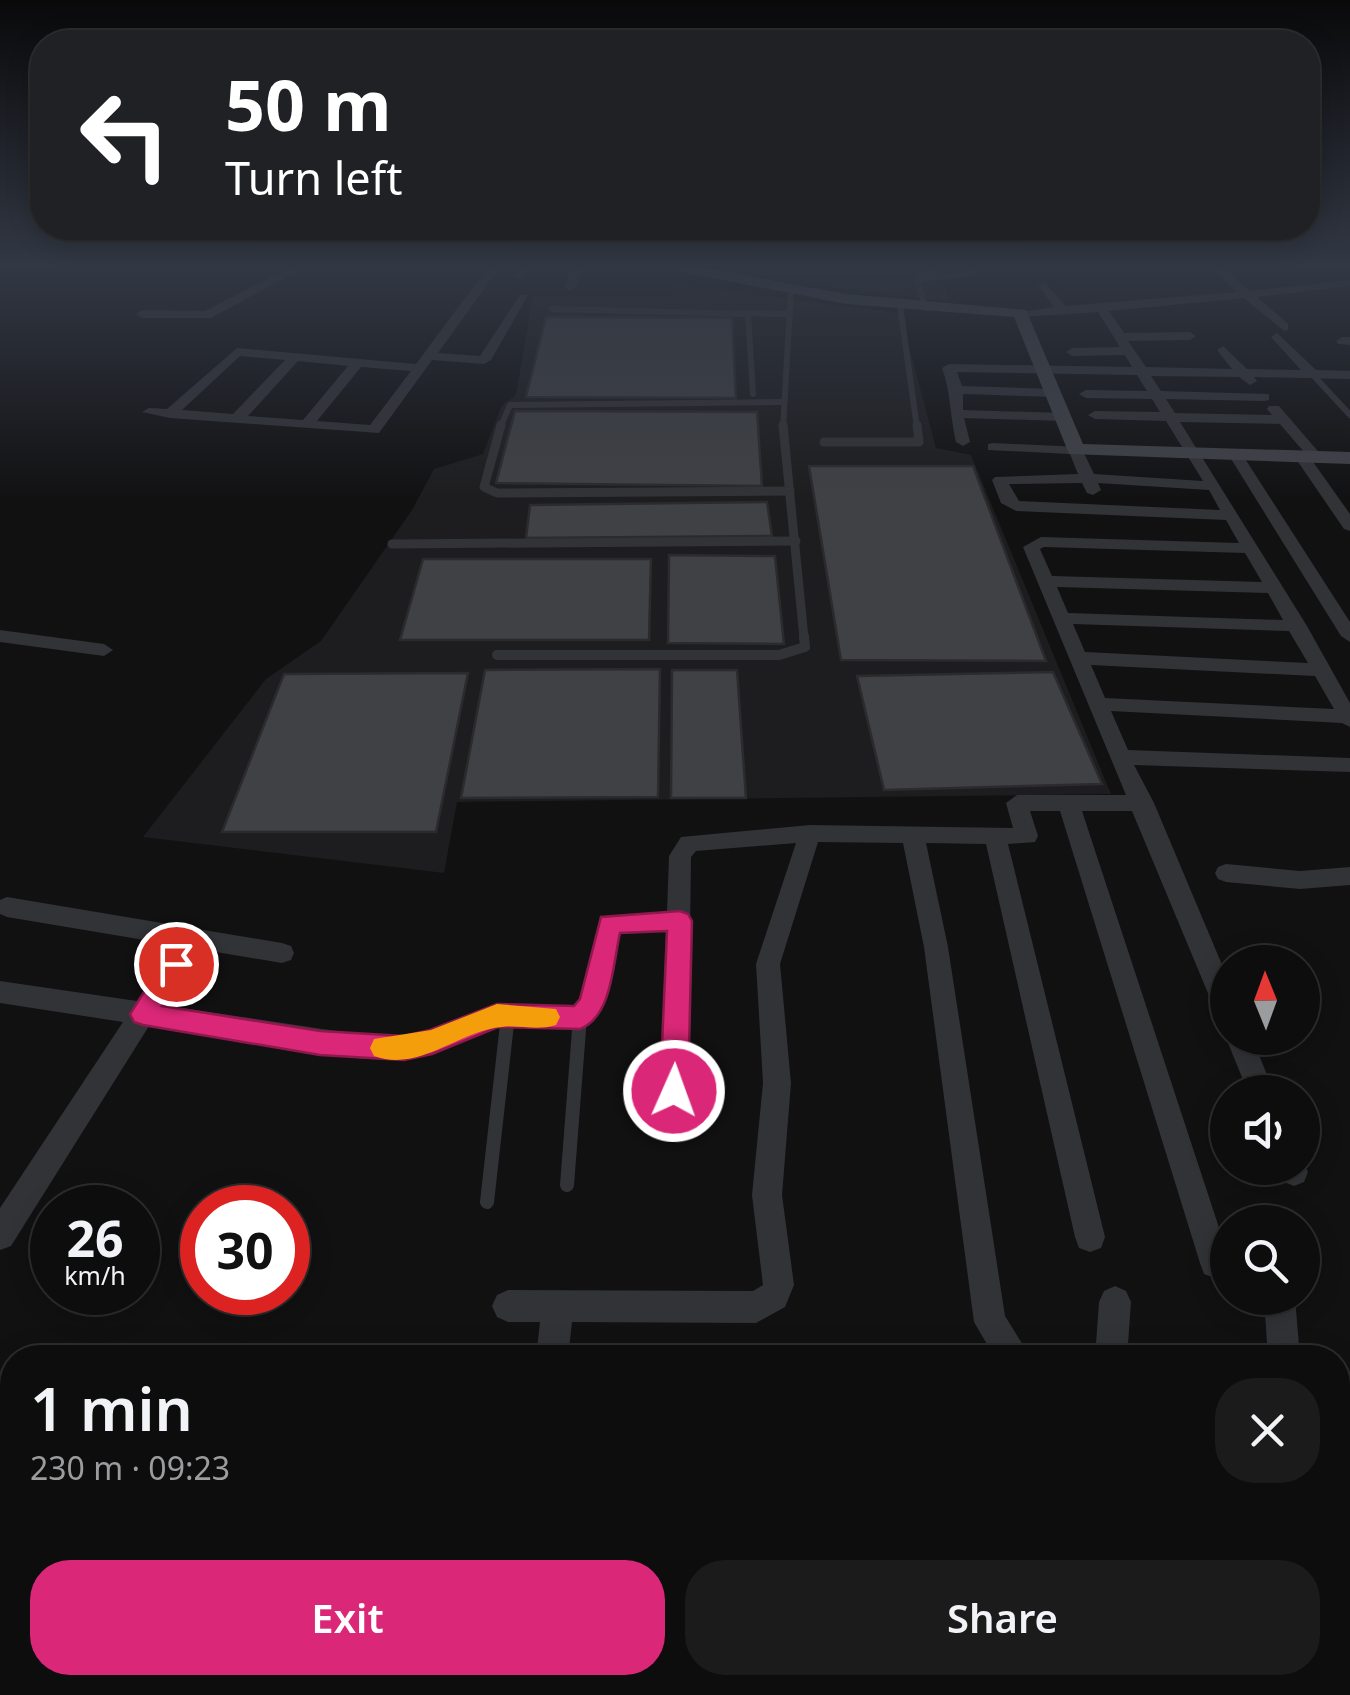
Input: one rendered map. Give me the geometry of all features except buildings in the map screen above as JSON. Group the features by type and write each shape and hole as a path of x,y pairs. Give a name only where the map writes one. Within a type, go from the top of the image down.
{"street":[{"path":"149,412 374,430 438,342"},
{"path":"170,414 237,352 358,362 484,360 496,342"},
{"path":"1033,342 1100,508"},
{"path":"1072,352 1141,342"},
{"path":"1290,342 1321,375"},
{"path":"1299,342 1321,375"},
{"path":"1126,344 1298,626 1349,718"},
{"path":"1223,350 1284,420 1350,526"},
{"path":"238,419 295,357"},
{"path":"306,425 358,362"},
{"path":"963,442 949,368 1350,375"},
{"path":"956,390 1053,393"},
{"path":"1086,394 1264,397"},
{"path":"956,414 1063,418"},
{"path":"1096,415 1284,420"},
{"path":"993,447 1350,458"},
{"path":"1235,454 1350,636"},
{"path":"1214,486 1088,478 1000,480 1012,506 1231,515"},
{"path":"1210,966 1032,546 1251,548"},
{"path":"1047,582 1274,588"},
{"path":"1063,618 1298,626"},
{"path":"0,636 104,650"},
{"path":"1080,658 1322,670"},
{"path":"1100,704 1349,718"},
{"path":"1123,757 1350,765"},
{"path":"674,1091 680,856 688,842 810,833 1027,836 1017,804 1143,804"},
{"path":"1069,804 1210,1247"},
{"path":"508,1306 756,1307 774,1296 779,1284 767,1195 777,1082 768,964 810,833"},
{"path":"913,835 936,947 990,1322 1007,1345"},
{"path":"994,836 1090,1237"},
{"path":"1226,873 1300,880 1350,876"},
{"path":"7,907 282,953"},
{"path":"0,992 320,1043 404,1048 432,1042 482,1018 580,1017 591,1004 610,924 680,921"},
{"path":"0,1235 192,938"},
{"path":"1113,1345 1115,1302"},
{"path":"554,1345 558,1306"},
{"path":"1281,1315 1283,1345"}],"lane":[{"path":"751,342 753,394"},
{"path":"497,655 779,655 800,651 806,640 782,402 787,342"},
{"path":"824,442 919,442 905,342"},
{"path":"1321,375 1350,415"},
{"path":"782,402 510,405 484,487 496,493 790,491"},
{"path":"392,544 796,541"},
{"path":"486,1202 508,1015"},
{"path":"567,1185 580,1017"}],"shaded area":[{"path":"525,342 908,342 936,448 971,455 1111,794 457,802 444,873 143,837 266,679 321,641 412,510 434,469 483,454 502,405 516,395"}],"slow traffic":[{"path":"383,1048 432,1042 497,1015 547,1017"}],"route":[{"path":"176,964 143,1014 320,1043 404,1048 432,1042 497,1015 580,1017 591,1004 610,924 680,921 674,1091"}]}
